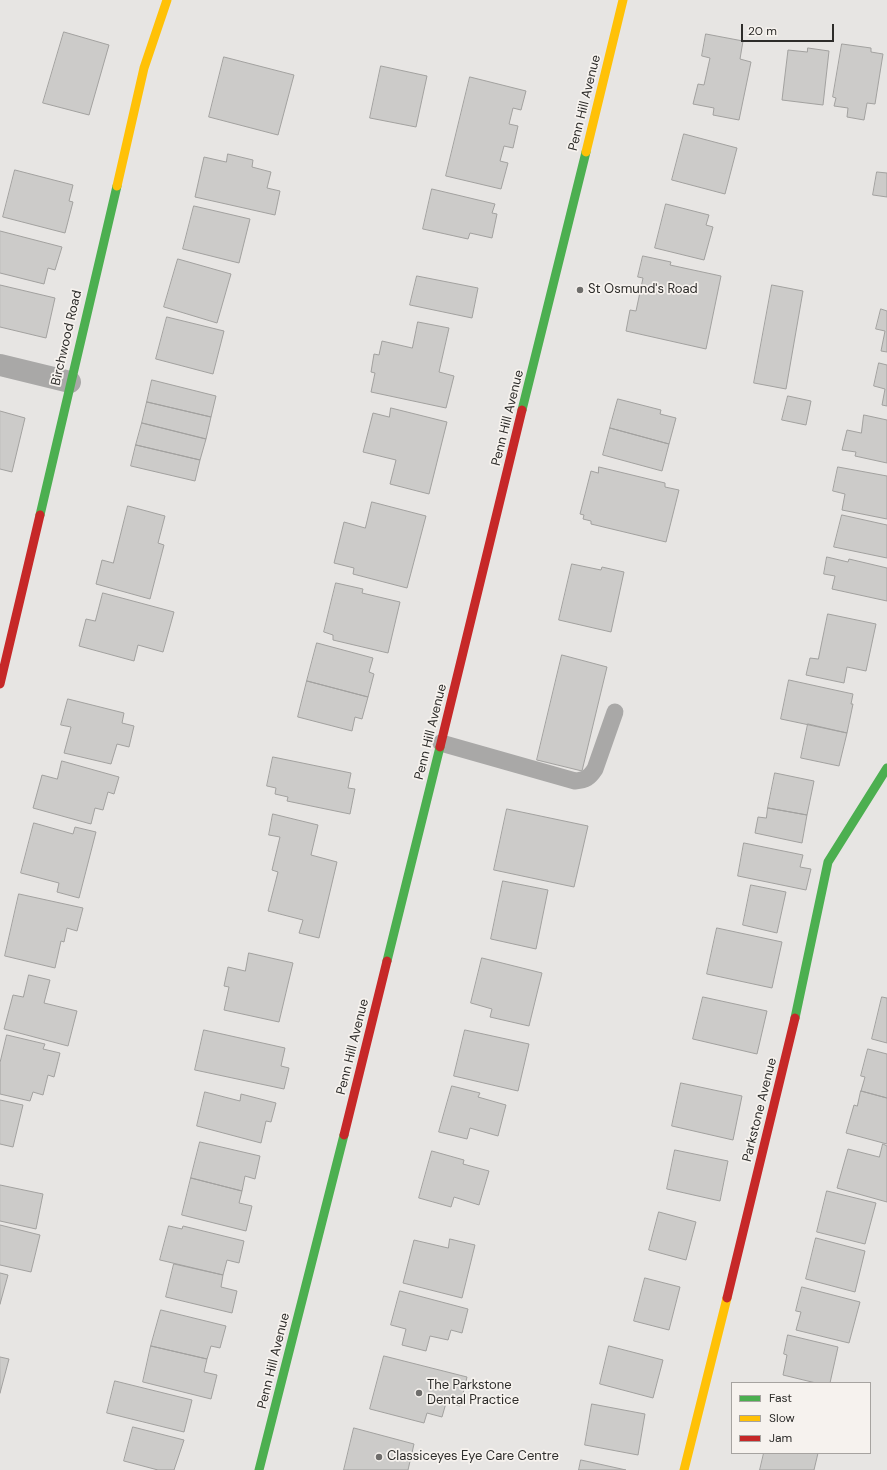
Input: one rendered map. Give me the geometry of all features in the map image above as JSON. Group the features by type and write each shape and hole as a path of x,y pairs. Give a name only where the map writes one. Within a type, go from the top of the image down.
{"street":[{"name":"Birchwood Road","path":"0,684 144,68 167,0"},
{"name":"Penn Hill Avenue","path":"259,1470 318,1242 623,0"},
{"path":"0,365 70,382"},
{"name":"Parkstone Avenue","path":"684,1470 786,1060 828,862 887,768"}],"lane":[{"path":"441,743 575,781 584,780 590,777 595,769 615,712"}],"building":[{"path":"64,32 109,45 89,115 43,103"},
{"path":"706,34 743,41 740,59 751,62 739,120 713,115 714,108 693,104 698,84 704,85 710,58 702,56"},
{"path":"842,44 871,48 871,52 883,54 875,104 867,103 864,120 847,117 848,108 834,106 836,98 833,97"},
{"path":"808,48 829,51 823,105 782,100 788,50 807,52"},
{"path":"224,57 294,75 278,135 209,117"},
{"path":"381,66 427,76 416,127 370,118"},
{"path":"470,77 526,91 521,110 513,108 509,124 518,126 513,148 504,146 500,161 508,163 501,189 446,176"},
{"path":"684,134 737,148 725,194 672,180"},
{"path":"228,154 253,160 252,167 271,172 267,188 280,191 275,215 195,197 204,157 226,162"},
{"path":"15,170 73,185 69,201 73,202 65,233 3,217"},
{"path":"877,172 887,173 887,197 873,195"},
{"path":"432,189 495,204 492,213 497,214 492,238 470,233 468,239 423,229"},
{"path":"666,204 709,215 706,225 713,227 704,260 655,248"},
{"path":"194,206 250,219 239,263 183,249"},
{"path":"0,231 62,247 55,270 48,268 44,284 0,273"},
{"path":"643,256 671,262 670,265 721,276 706,349 626,331 630,310 636,311 643,278 638,277"},
{"path":"178,259 231,274 217,323 164,307"},
{"path":"417,276 478,288 472,318 410,305"},
{"path":"0,285 55,298 46,338 0,327"},
{"path":"772,285 803,291 786,389 754,383"},
{"path":"881,309 887,311 887,352 881,351 885,331 876,329"},
{"path":"167,317 224,331 213,374 156,359"},
{"path":"418,322 449,328 439,372 454,376 446,408 371,392 375,373 371,372 374,354 379,355 382,341 412,348"},
{"path":"879,363 887,365 887,406 882,405 885,389 874,386"},
{"path":"152,380 216,396 211,417 147,402"},
{"path":"788,396 811,401 806,425 782,420"},
{"path":"618,399 661,410 660,414 676,418 669,444 610,428"},
{"path":"147,402 211,417 206,439 142,423"},
{"path":"391,408 447,422 429,494 390,484 396,460 363,452 373,413 389,417"},
{"path":"0,411 25,418 12,472 0,469"},
{"path":"864,415 887,420 887,463 855,456 856,452 842,450 847,430 861,433"},
{"path":"142,423 206,439 200,460 136,445"},
{"path":"610,428 669,444 662,471 603,455"},
{"path":"136,445 200,460 195,481 131,466"},
{"path":"599,467 665,483 665,487 679,490 666,542 591,524 591,521 583,519 584,515 580,514 591,471 598,473"},
{"path":"838,467 887,476 887,519 842,510 845,494 833,491"},
{"path":"372,502 426,516 407,588 353,574 354,568 334,563 344,522 365,528"},
{"path":"128,506 165,516 158,543 164,545 150,599 96,584 102,560 113,563"},
{"path":"842,515 887,525 887,558 834,547"},
{"path":"827,557 848,562 849,559 887,568 887,601 832,589 835,576 824,574"},
{"path":"572,564 601,570 602,567 624,572 611,632 559,620"},
{"path":"336,583 363,589 362,593 400,602 388,653 333,640 333,635 324,632"},
{"path":"103,593 174,612 163,652 138,645 134,661 79,646 86,619 95,621"},
{"path":"828,614 876,624 866,671 847,667 844,683 806,675 810,658 818,659"},
{"path":"317,643 373,658 369,672 374,674 368,697 307,681"},
{"path":"562,655 607,667 582,771 537,760"},
{"path":"789,680 853,694 851,704 853,704 847,733 781,719"},
{"path":"307,681 368,697 362,719 355,717 352,731 298,717"},
{"path":"68,699 124,713 122,723 134,726 129,747 117,744 111,764 64,753 71,727 61,725"},
{"path":"808,724 847,733 839,766 801,758"},
{"path":"273,757 351,773 348,788 355,789 350,814 287,801 288,797 275,794 276,788 267,786"},
{"path":"62,761 119,777 114,794 108,792 103,810 95,808 91,824 33,808 42,775 57,779"},
{"path":"775,773 814,781 807,815 768,808"},
{"path":"768,808 807,815 802,843 755,833 758,817 766,818"},
{"path":"507,809 588,826 574,887 494,870"},
{"path":"273,814 318,825 311,855 337,862 319,938 299,933 303,920 268,911 278,872 272,870 280,837 269,835"},
{"path":"34,823 73,834 75,827 96,832 79,898 57,892 59,883 21,873"},
{"path":"744,843 803,855 800,867 811,869 806,890 738,876"},
{"path":"503,881 548,890 536,949 491,939"},
{"path":"751,885 786,892 777,933 743,925"},
{"path":"19,894 83,908 77,931 67,928 64,942 61,941 55,968 5,956"},
{"path":"717,928 782,942 772,988 707,974"},
{"path":"249,953 293,963 279,1022 224,1010 229,987 224,986 228,967 245,971"},
{"path":"482,958 542,973 529,1026 490,1017 492,1009 471,1003"},
{"path":"29,975 50,980 44,1003 77,1011 68,1046 4,1029 13,995 23,997"},
{"path":"703,997 767,1011 757,1054 693,1039"},
{"path":"882,997 887,998 887,1043 872,1039"},
{"path":"204,1030 285,1048 281,1066 289,1068 284,1089 195,1070"},
{"path":"465,1030 529,1044 518,1091 454,1076"},
{"path":"7,1035 45,1044 43,1049 60,1053 54,1077 48,1075 43,1095 33,1092 30,1101 0,1094 0,1063"},
{"path":"868,1049 887,1054 887,1098 861,1091 865,1077 861,1076"},
{"path":"681,1083 742,1096 733,1140 672,1126"},
{"path":"452,1086 480,1093 478,1097 506,1105 498,1136 470,1128 467,1139 439,1132"},
{"path":"861,1091 887,1098 887,1144 846,1133 854,1105 857,1106"},
{"path":"205,1092 240,1101 241,1094 276,1103 271,1122 266,1121 261,1143 197,1126"},
{"path":"0,1100 23,1105 13,1147 0,1144"},
{"path":"200,1142 260,1156 255,1179 245,1176 242,1191 191,1178"},
{"path":"883,1144 887,1146 887,1202 837,1188 848,1149 879,1157"},
{"path":"675,1150 728,1161 720,1201 667,1189"},
{"path":"432,1151 464,1160 463,1164 489,1171 479,1205 454,1197 451,1207 419,1198"},
{"path":"191,1178 242,1191 239,1203 252,1206 246,1231 182,1215"},
{"path":"0,1185 43,1194 36,1229 0,1221"},
{"path":"827,1191 876,1203 865,1244 817,1232"},
{"path":"659,1212 696,1222 686,1260 649,1250"},
{"path":"0,1225 40,1235 31,1272 0,1265"},
{"path":"169,1226 182,1229 183,1226 244,1241 239,1263 227,1260 223,1275 160,1260"},
{"path":"816,1238 865,1251 855,1292 806,1279"},
{"path":"450,1239 475,1245 462,1298 403,1283 414,1240 448,1248"},
{"path":"174,1264 223,1275 221,1287 237,1291 232,1313 166,1297"},
{"path":"0,1273 8,1275 0,1304"},
{"path":"645,1278 680,1287 669,1330 634,1321"},
{"path":"802,1287 860,1302 849,1343 796,1330 801,1312 796,1311"},
{"path":"400,1291 468,1309 462,1333 451,1330 448,1340 430,1336 426,1351 402,1345 406,1329 391,1325"},
{"path":"161,1310 226,1326 220,1348 211,1346 207,1359 151,1346"},
{"path":"788,1335 838,1347 830,1382 812,1382 783,1375 787,1355 784,1354"},
{"path":"151,1346 207,1359 204,1372 217,1375 211,1399 143,1382"},
{"path":"609,1346 663,1360 653,1398 600,1384"},
{"name":"The Parkstone Dental Practice","path":"384,1356 467,1377 460,1406 446,1403 442,1417 427,1413 424,1423 370,1409"},
{"path":"0,1357 9,1359 0,1393"},
{"path":"115,1381 192,1400 184,1432 107,1413"},
{"path":"592,1404 645,1414 638,1455 585,1445"},
{"path":"133,1427 184,1440 174,1470 158,1470 124,1461"},
{"name":"Classiceyes Eye Care Centre","path":"354,1428 414,1444 408,1470 344,1470"},
{"path":"764,1454 818,1454 814,1470 760,1470"},
{"path":"581,1460 626,1470 579,1470"}],"traffic: fast":[{"path":"522,410 586,152"},
{"path":"40,515 117,186"},
{"path":"387,961 440,747"},
{"path":"795,1018 828,862 887,768"},
{"path":"259,1470 344,1135"}],"traffic: slow":[{"path":"117,186 144,68 167,0"},
{"path":"586,152 623,0"},
{"path":"684,1470 727,1298"}],"traffic: jam":[{"path":"440,747 522,410"},
{"path":"0,684 40,515"},
{"path":"344,1135 387,961"},
{"path":"727,1298 795,1018"}],"place":[{"name":"St Osmund's Road","path":"580,290"},
{"name":"The Parkstone Dental Practice","path":"419,1393"},
{"name":"Classiceyes Eye Care Centre","path":"379,1457"}]}
